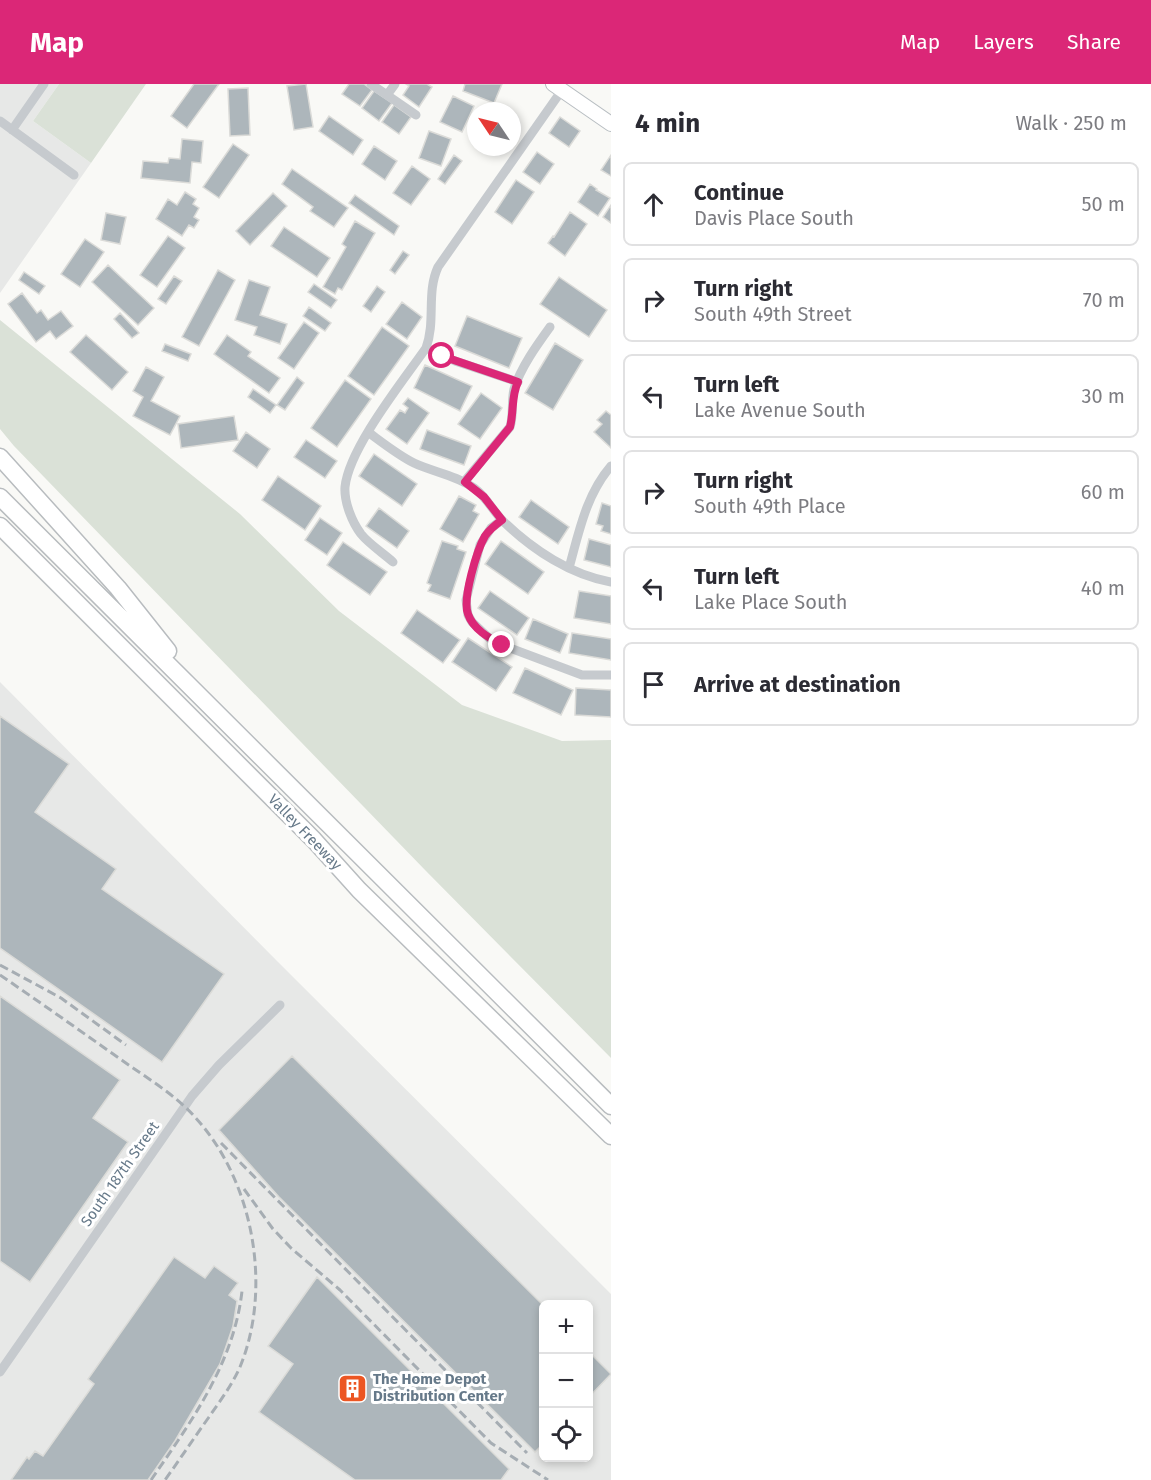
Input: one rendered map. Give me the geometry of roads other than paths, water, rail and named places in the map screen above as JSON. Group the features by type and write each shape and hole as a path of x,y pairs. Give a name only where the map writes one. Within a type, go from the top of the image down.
{"highway":[{"path":"0,457 118,588 168,651"},
{"name":"Valley Freeway","path":"0,484 491,976 611,1093"},
{"path":"0,497 611,1106"},
{"name":"Valley Freeway","path":"0,526 314,840 359,890 611,1136"}],"street":[{"path":"12,130 44,84"},
{"path":"371,84 416,115"},
{"path":"387,95 395,84"},
{"path":"393,561 362,536 346,502 345,487 358,448 426,348 431,334 432,286 438,267 557,87 610,122"},
{"path":"0,121 74,175"},
{"path":"465,482 510,427 513,418 514,389 550,327"},
{"path":"426,348 455,361 518,382"},
{"path":"368,432 414,462 465,482 484,497 502,520 546,555 569,568 599,580 611,582"},
{"path":"569,568 583,515 590,498 611,466"},
{"path":"502,520 491,528 480,545 466,600 468,615 479,630 502,645 582,675 611,675"},
{"name":"South 187th Street","path":"0,1372 192,1096 219,1065 280,1005"}],"railway":[{"path":"0,965 61,998 126,1045"},
{"path":"0,975 160,1087 186,1108 214,1142 231,1171 243,1202 252,1235 256,1269 255,1303 250,1336 240,1367 222,1399 165,1480"},
{"path":"221,1143 527,1453"},
{"path":"244,1189 273,1229 291,1248 340,1290 491,1443 548,1480"},
{"path":"151,1480 195,1414 220,1367 230,1343 242,1291"}],"place":[{"name":"The Home Depot Distribution Center","path":"352,1388"}]}
